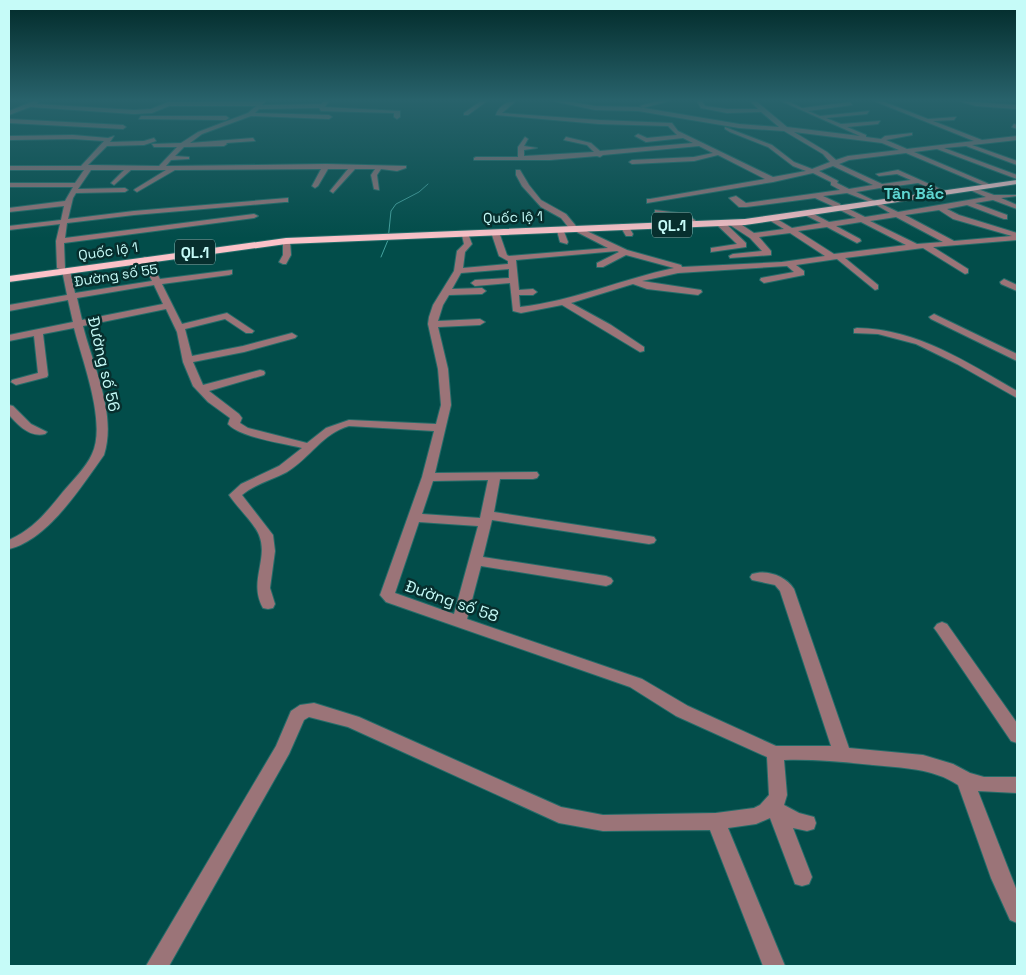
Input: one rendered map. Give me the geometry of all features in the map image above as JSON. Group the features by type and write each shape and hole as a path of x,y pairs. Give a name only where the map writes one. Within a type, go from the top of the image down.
{"highway":[{"name":"Quốc lộ 1","path":"9,277 286,241 769,216 1016,181"},
{"name":"Quốc lộ 1","path":"873,202 902,196 972,189 1016,181"},
{"name":"Quốc lộ 1","path":"395,234 495,232 574,227 626,230 733,223 840,207"},
{"name":"Quốc lộ 1","path":"63,270 267,240 382,235"}],"street":[{"name":"Đường số 56","path":"9,545 29,536 47,520 100,451 103,432 100,404 63,270 60,241 69,203 86,167 103,146"},
{"path":"161,167 182,146"},
{"path":"592,146 600,155"},
{"path":"476,159 492,156 521,159 580,159 678,146"},
{"path":"706,146 773,180"},
{"path":"768,146 797,166 814,171 833,180 833,184 896,213 952,243"},
{"path":"814,146 825,153 833,162 902,196"},
{"path":"898,146 986,185"},
{"path":"650,200 773,180 814,171 833,162 861,156 950,146"},
{"path":"968,146 1017,163"},
{"path":"521,159 521,148 534,148"},
{"path":"936,148 1016,181"},
{"path":"632,162 694,159 720,153"},
{"path":"170,158 187,158"},
{"path":"9,168 175,167 207,165 325,169 342,172"},
{"path":"202,174 207,165"},
{"path":"261,176 263,166"},
{"path":"325,169 354,166 380,167 374,175 377,188"},
{"path":"333,191 354,166"},
{"path":"114,183 130,167"},
{"path":"137,190 175,167"},
{"path":"315,186 325,169"},
{"path":"518,171 520,178 544,206 565,215 574,227 621,251 685,269"},
{"path":"879,174 897,172 1004,217"},
{"path":"733,198 746,205 918,180"},
{"path":"10,189 76,188 125,190"},
{"path":"10,189 29,192"},
{"path":"801,189 915,246"},
{"path":"972,189 1017,207"},
{"path":"753,236 864,220 896,213 931,213 941,208 1014,196"},
{"path":"9,228 64,220 285,200"},
{"path":"9,210 69,203"},
{"path":"941,208 956,217 1017,237"},
{"path":"658,212 681,215 692,221"},
{"path":"808,213 857,241"},
{"path":"60,241 254,216"},
{"path":"772,218 835,256 875,287"},
{"path":"714,250 743,245 720,223"},
{"path":"733,223 753,236 768,253 786,262 801,273 764,280"},
{"path":"560,229 564,242"},
{"path":"495,232 502,256 511,262 516,309 518,310"},
{"path":"464,233 468,244 461,253 458,271 436,311 433,324 480,322"},
{"path":"518,310 564,302 634,281 685,269 786,262 915,246 1017,237"},
{"path":"283,262 287,255 286,241"},
{"path":"591,249 591,244 602,242"},
{"path":"925,246 965,271"},
{"path":"458,271 486,269 491,266 511,262 575,254 621,251"},
{"path":"600,265 621,251"},
{"path":"733,256 768,253"},
{"path":"145,259 167,306 180,327 186,345 188,360 201,390 235,416 234,424 244,430 311,447"},
{"name":"Đường số 55","path":"9,308 156,282 229,272"},
{"path":"475,283 513,280"},
{"path":"634,281 647,286 698,292"},
{"path":"1004,282 1017,288"},
{"path":"446,292 482,291"},
{"path":"514,292 533,292"},
{"path":"564,302 608,327 640,349"},
{"path":"9,338 167,306"},
{"path":"518,310 515,314 518,322"},
{"path":"180,327 227,316 249,331"},
{"path":"934,317 1017,358"},
{"name":"Đường số 58","path":"433,324 443,369 446,396 441,428 428,476 387,595 390,598 636,683 682,711 776,753"},
{"path":"857,331 882,330 906,336 932,348 1017,395"},
{"path":"16,382 43,375 38,332"},
{"path":"188,360 244,349 292,336"},
{"path":"201,390 260,373"},
{"path":"9,408 35,432 41,432"},
{"path":"268,604 263,588 268,551 266,535 235,494 242,488 284,469 302,456 338,424 441,428"},
{"path":"428,476 533,475"},
{"path":"459,622 486,519 495,476"},
{"path":"414,518 486,519 649,540"},
{"path":"475,560 606,581"},
{"path":"757,577 779,581 787,589 843,755"},
{"path":"942,628 1017,736"},
{"path":"156,966 282,749 297,716 306,710 314,710 353,722 559,815 603,823 716,820 756,816 776,807"},
{"path":"802,877 776,807 778,795 776,753 815,752 923,763 953,772 965,780 984,785 1017,785"},
{"path":"965,780 1001,878 1017,913"},
{"path":"776,807 796,821 807,823"},
{"path":"716,820 774,966"}],"waterway":[{"path":"381,257 388,240 391,211 396,204 419,192 428,184"}],"district":[{"name":"Tân Bắc","path":"914,193"}]}
